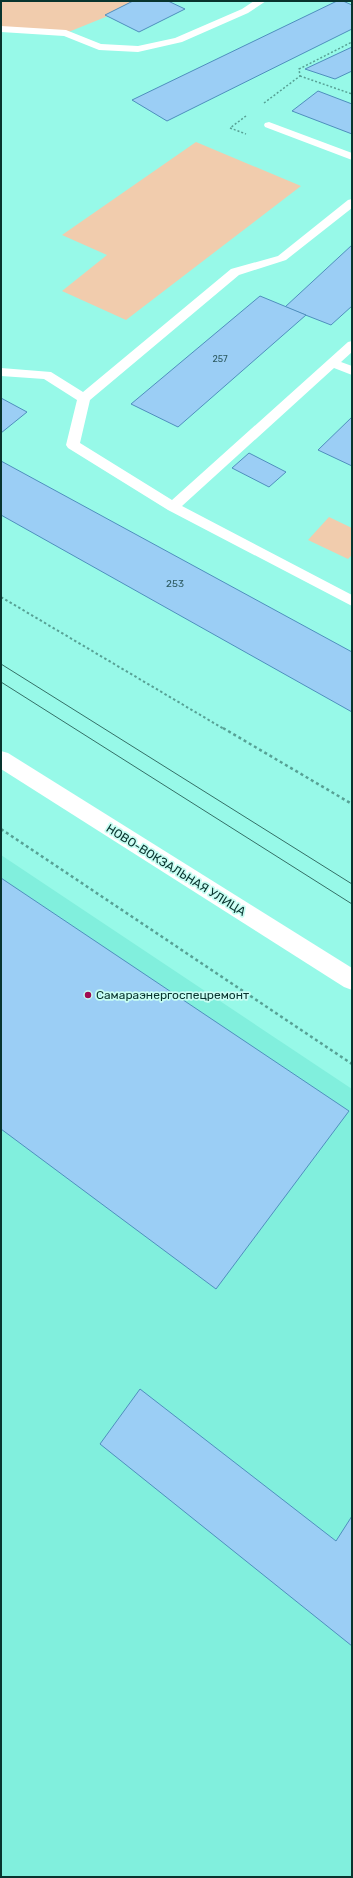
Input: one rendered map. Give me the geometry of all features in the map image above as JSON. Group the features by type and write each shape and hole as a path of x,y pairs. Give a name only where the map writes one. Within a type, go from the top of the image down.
{"street":[{"name":"НОВО-ВОКЗАЛЬНАЯ УЛИЦА","path":"1,759 352,980"}],"lane":[{"path":"1,29 66,33 99,47 138,49 178,40 245,11 261,1"},
{"path":"269,125 352,157"},
{"path":"352,202 282,258 235,272 84,398 74,445 173,508 352,601"},
{"path":"173,508 352,345"},
{"path":"333,363 352,371"},
{"path":"1,372 47,375 84,398"}],"path":[{"path":"300,76 352,94"},
{"path":"1,597 352,804"},
{"path":"1,829 352,1064"}],"shaded area":[{"path":"1,1 145,1 66,33 1,27"},
{"path":"196,142 301,186 126,320 62,291 107,255 62,235"},
{"path":"329,517 352,528 352,555 348,559 308,540"},
{"path":"1,855 352,1089 352,1877 1,1877"}],"building":[{"path":"133,1 168,1 185,9 139,32 105,15"},
{"path":"337,1 343,1 352,5 352,29 167,121 132,100"},
{"path":"352,47 352,71 335,79 305,69"},
{"path":"318,91 352,104 352,134 292,111"},
{"path":"352,245 352,306 331,325 285,307"},
{"path":"260,296 306,315 178,427 131,404"},
{"path":"1,398 27,412 1,433"},
{"path":"352,417 352,466 318,450"},
{"path":"249,453 286,472 269,487 232,468"},
{"path":"1,461 352,652 352,712 1,515"},
{"name":"Самараэнергоспецремонт","path":"1,878 349,1111 216,1289 1,1129"},
{"path":"140,1389 336,1541 352,1516 352,1646 100,1444"}],"tram line":[{"path":"1,664 352,884"},
{"path":"1,682 352,904"}],"place":[{"name":"Самараэнергоспецремонт","path":"88,995"}]}
